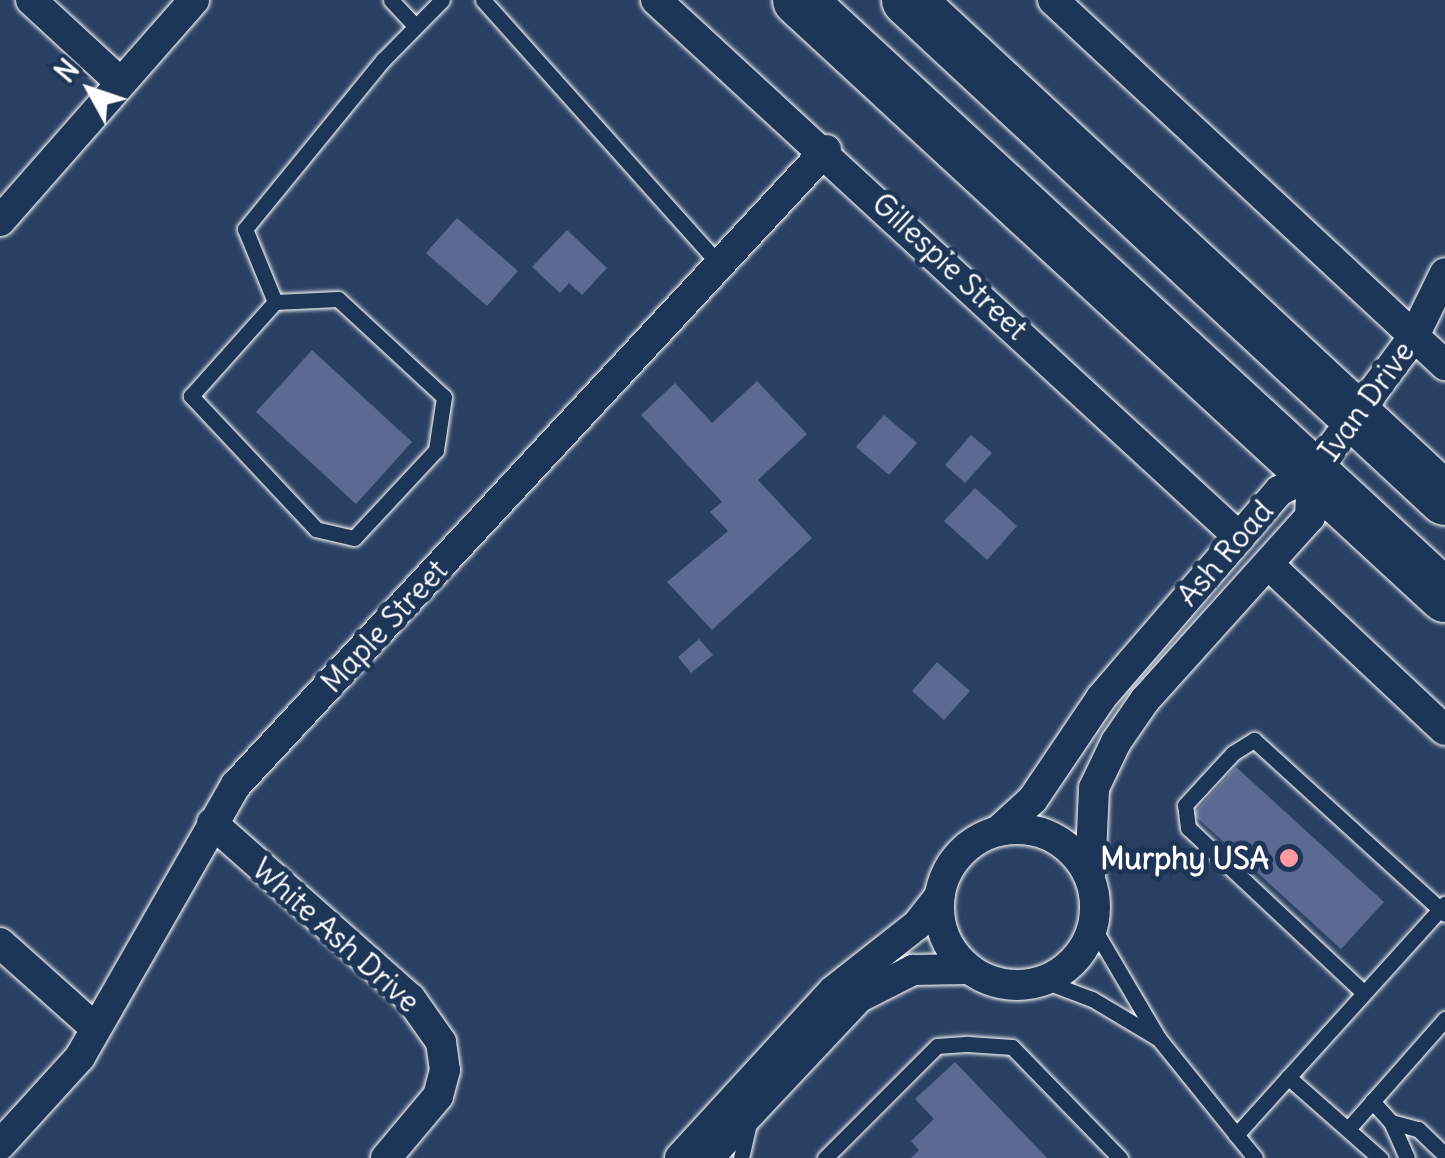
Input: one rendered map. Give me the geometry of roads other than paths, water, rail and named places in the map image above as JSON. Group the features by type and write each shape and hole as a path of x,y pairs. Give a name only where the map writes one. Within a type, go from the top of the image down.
{"highway":[{"path":"799,0 1445,596"},
{"path":"908,0 1445,500"}],"street":[{"path":"31,0 121,84"},
{"path":"0,221 194,0"},
{"name":"Gillespie Street","path":"656,0 826,150 1239,537"},
{"path":"1053,0 1445,365"},
{"name":"Maple Street","path":"0,1144 80,1057 236,785 826,150"},
{"name":"Ivan Drive","path":"1312,474 1414,336 1445,273"},
{"name":"Ash Road","path":"998,831 1033,798 1101,698 1279,491 1312,474 1310,516 1144,700 1116,742 1094,788 1090,877"},
{"path":"1269,565 1445,730"},
{"name":"White Ash Drive","path":"212,824 410,998 436,1032 445,1070 438,1096 386,1158"},
{"path":"680,1158 832,991 916,925 939,897 962,850 998,831 1034,830 1058,839 1090,877 1093,927 1083,950 1044,981 1004,984 968,968 932,966 907,972 858,998 708,1158"},
{"path":"939,897 950,949 968,968"},
{"path":"0,944 95,1028"}],"lane":[{"path":"391,0 415,26"},
{"path":"275,302 245,230 415,26 442,0"},
{"path":"484,0 720,265"},
{"path":"338,299 444,397 436,450 354,538 316,529 191,396 275,302 338,299"},
{"path":"1236,1135 1443,909 1254,740 1185,805 1188,828 1364,993"},
{"path":"1093,927 1159,1040 1255,1158"},
{"path":"1044,981 1092,999 1159,1040"},
{"path":"1348,1129 1445,1019"},
{"path":"825,1158 937,1046 968,1044 1012,1047 1120,1158"},
{"path":"1288,1077 1380,1158"},
{"path":"1372,1101 1391,1122 1407,1158"},
{"path":"741,1158 751,1111"},
{"path":"1391,1122 1418,1129 1445,1155"}],"place":[{"name":"Murphy USA","path":"1289,858"}]}
